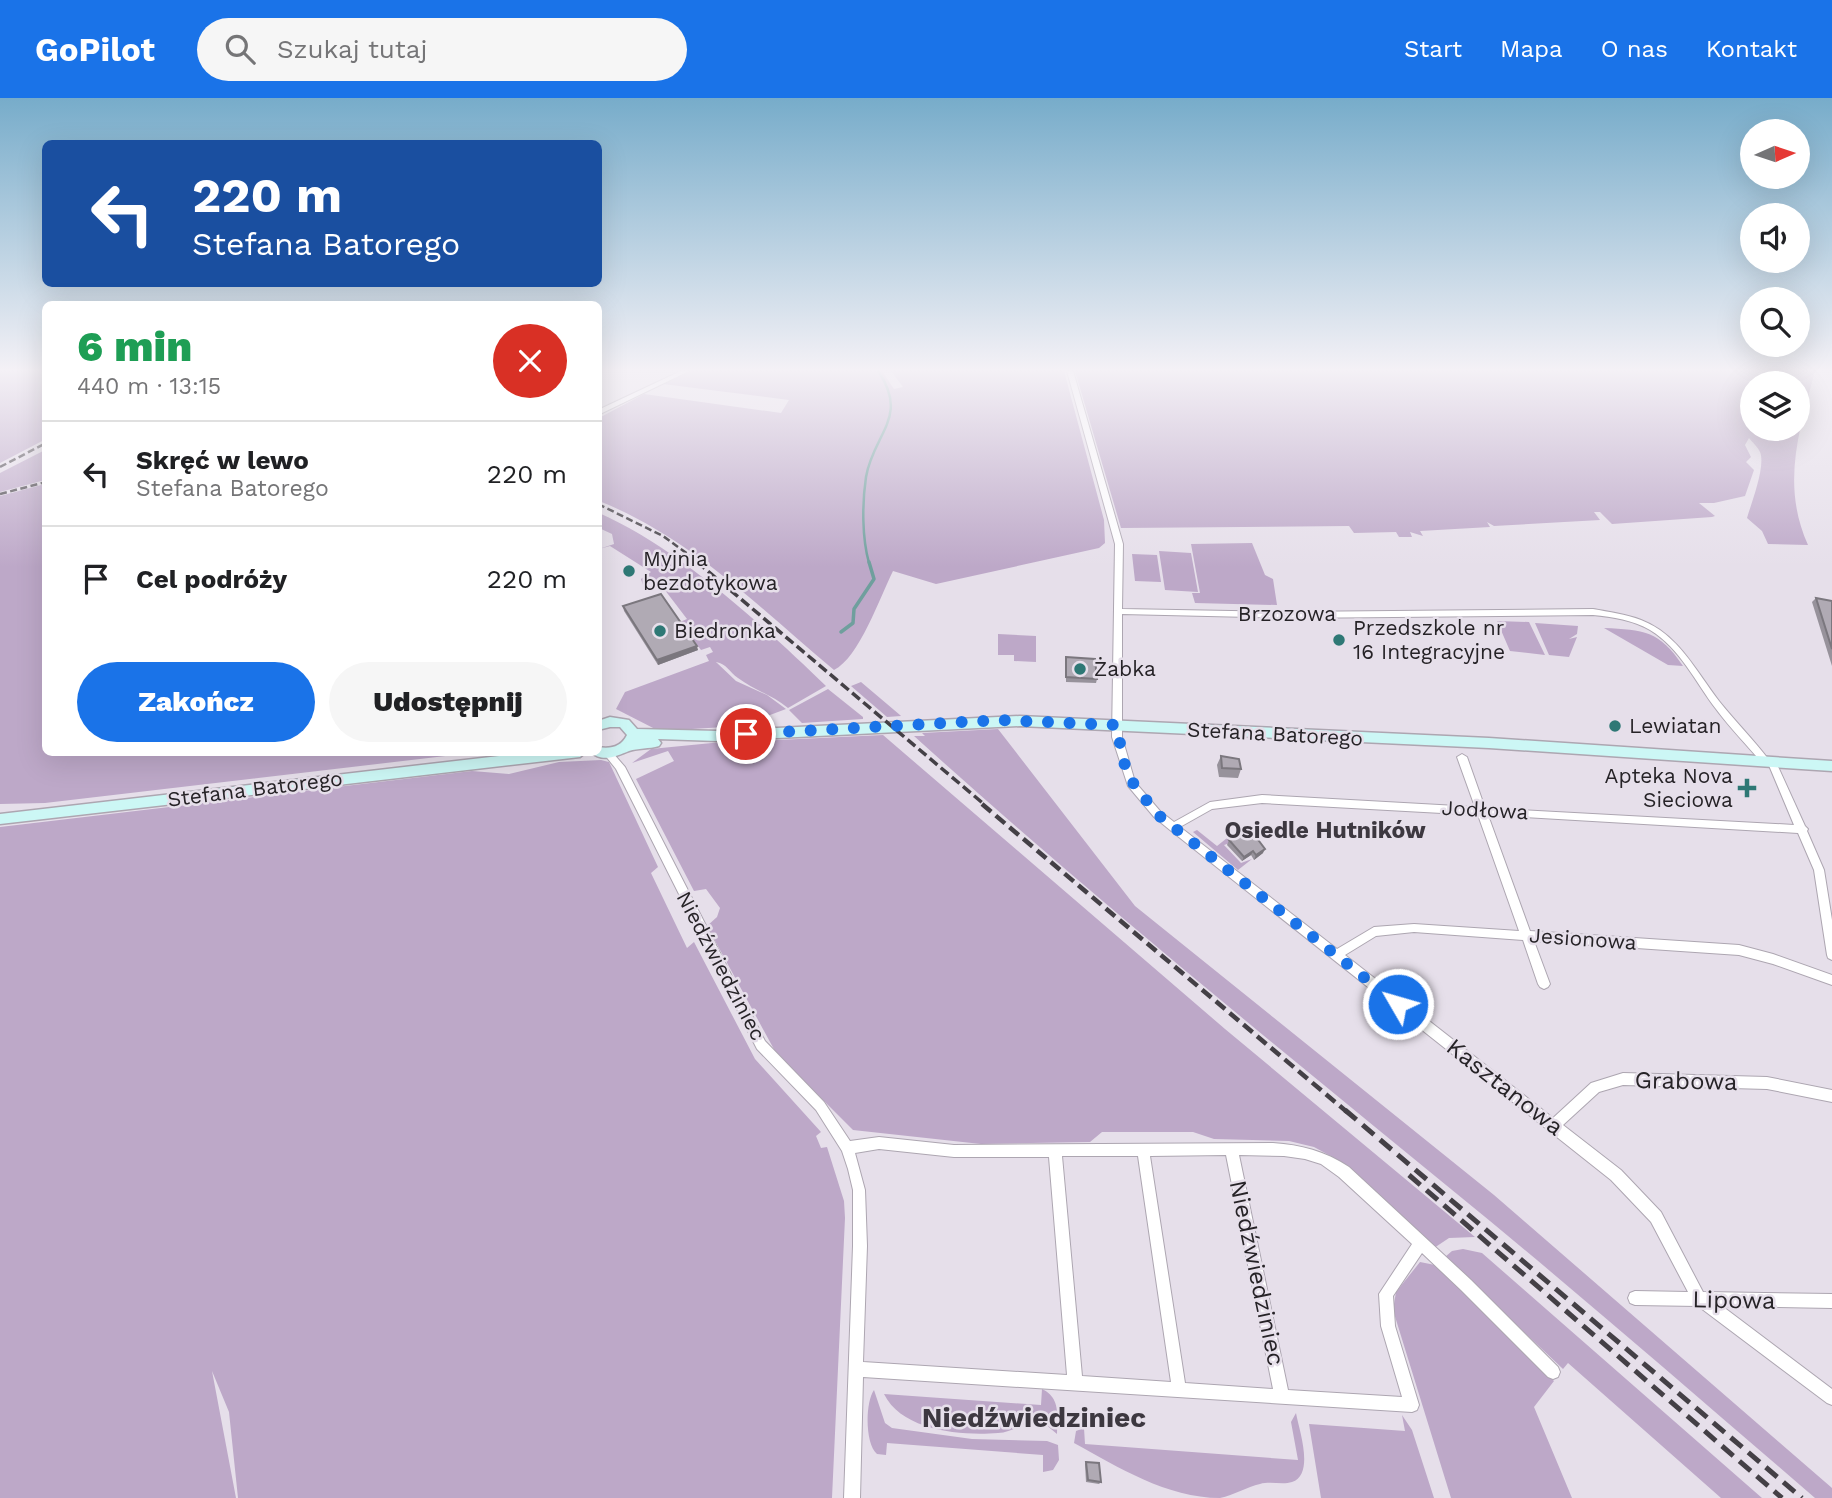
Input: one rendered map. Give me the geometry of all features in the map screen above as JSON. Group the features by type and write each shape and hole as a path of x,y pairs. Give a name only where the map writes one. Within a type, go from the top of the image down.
{"street":[{"path":"1089,436 1119,544 1120,611 1116,725"},
{"name":"Brzozowa","path":"1120,611 1288,615 1593,612 1622,616 1656,629 1679,648 1728,719 1769,762 1803,829 1821,879 1832,955"},
{"name":"Stefana Batorego","path":"617,748 718,736 1000,720 1489,743 1832,766"},
{"path":"604,724 629,725 617,748"},
{"name":"Kasztanowa","path":"1116,725 1123,764 1131,783 1149,806 1554,1125 1643,1201 1666,1232 1698,1297 1832,1398"},
{"name":"Niedźwiedziniec","path":"617,748 620,767 761,1045 820,1105 847,1148 859,1190 860,1217 852,1498"},
{"name":"Stefana Batorego","path":"511,759 524,756"},
{"name":"Stefana Batorego","path":"0,819 541,756"},
{"path":"1462,757 1544,985"},
{"name":"Jodłowa","path":"1173,827 1210,806 1255,799 1803,829"},
{"name":"Jesionowa","path":"1336,955 1364,935 1393,928 1738,950 1773,958 1832,980"},
{"name":"Grabowa","path":"1554,1125 1581,1096 1595,1087 1623,1079 1767,1083 1832,1097"},
{"name":"Niedźwiedziniec","path":"847,1148 879,1143 954,1151 1287,1149 1326,1159 1421,1242 1553,1372"},
{"name":"Niedźwiedziniec","path":"1231,1149 1282,1396"},
{"path":"1055,1150 1075,1382"},
{"path":"1143,1150 1179,1389"},
{"name":"Niedźwiedziniec","path":"856,1369 1412,1405 1388,1326 1386,1294 1421,1242"},
{"name":"Lipowa","path":"1635,1298 1832,1301"}],"shaded area":[{"path":"0,436 42,436 42,441 0,463"},
{"path":"602,436 1082,436 1104,520 1105,543 1099,548 936,584 893,571 860,640 852,653 834,670 723,576 664,534 602,502"},
{"path":"1094,436 1740,436 1740,441 1747,441 1745,445 1751,457 1746,462 1754,470 1745,496 1714,503 1699,503 1715,516 1712,517 1612,524 1600,512 1594,512 1600,520 1494,526 1487,522 1490,527 1420,531 1423,536 1410,532 1412,537 1399,537 1396,532 1354,533 1349,526 1121,528"},
{"path":"1752,441 1798,441 1795,458 1795,501 1808,545 1768,544 1762,531 1747,518 1760,475 1759,450"},
{"path":"42,452 42,481 0,492 0,473"},
{"path":"42,485 42,756 445,756 45,803 0,804 0,496"},
{"path":"602,514 659,546 689,567 775,638 826,686 788,708 716,662 736,681 767,695 786,709 741,726 659,731 616,709 625,692 709,661 706,655 713,652 710,647 701,650 680,622 687,619 658,581 643,585 641,579 651,572 610,546 602,548 614,544 612,534 602,529"},
{"path":"1252,543 1265,575 1273,579 1277,605 1195,603 1192,593 1200,593 1191,544"},
{"path":"1159,551 1191,553 1198,592 1165,590"},
{"path":"1132,554 1157,555 1161,582 1135,581"},
{"path":"1497,621 1529,622 1545,655 1510,651"},
{"path":"1535,623 1578,626 1577,634 1569,639 1577,637 1569,657 1549,655"},
{"path":"1604,628 1650,634 1666,645 1683,666 1668,665"},
{"path":"998,634 1036,636 1036,662 1014,661 1014,655 998,655"},
{"path":"861,682 901,716 887,717 851,686"},
{"path":"828,689 863,719 802,723 789,710"},
{"path":"998,729 1135,906 1494,1195 1832,1488 1832,1498 1815,1498 1531,1255 1127,922 914,736 925,736 922,733"},
{"path":"883,735 1225,1029 1475,1237 1449,1238 1434,1248 1338,1160 1314,1147 1289,1141 1214,1139 1193,1132 1102,1132 1090,1142 981,1144 853,1130 776,1053 707,926 717,917 720,908 706,889 694,891 636,779 674,761 668,751 632,763 651,749 712,743"},
{"path":"559,762 609,762 658,867 651,873 687,948 694,942 755,1059 821,1132 816,1136 821,1148 827,1147 844,1201 832,1498 238,1498 229,1412 212,1371 236,1498 0,1498 0,827 472,771 509,774"},
{"path":"1197,830 1217,846 1232,834 1236,841 1224,845 1241,863 1252,859 1238,870 1193,832"},
{"path":"1463,1249 1482,1253 1762,1498 1721,1498 1568,1363 1563,1369 1445,1257 1452,1251"},
{"path":"1420,1262 1435,1265 1554,1381 1534,1407 1572,1498 1451,1498 1393,1310 1396,1292"},
{"path":"1042,1389 1055,1402 1057,1434 1039,1419 998,1433 951,1432 918,1423 904,1416 884,1394 1041,1405"},
{"path":"874,1390 885,1423 892,1428 972,1439 1047,1441 1058,1445 1059,1460 1053,1470 1043,1472 1043,1455 887,1443 886,1455 877,1454 868,1433 869,1404"},
{"path":"1296,1413 1304,1451 1303,1470 1299,1477 1288,1483 1260,1484 1220,1498 1200,1497 1162,1487 1074,1443 1076,1431 1084,1428 1085,1444 1298,1460 1291,1422"},
{"path":"1402,1415 1412,1430 1434,1498 1321,1498 1309,1424 1405,1431"}],"building":[{"name":"Biedronka","path":"661,594 697,646 657,660 623,606"},
{"path":"1816,598 1832,601 1832,649"},
{"name":"Żabka","path":"1066,657 1095,659 1097,679 1066,677"},
{"path":"1221,756 1239,759 1241,769 1222,768"},
{"path":"1253,833 1265,849 1256,855 1253,851 1244,857 1229,840"},
{"path":"1086,1462 1099,1463 1101,1482 1088,1480"}],"waterway":[{"path":"869,563 863,521 866,477 882,436"},
{"path":"841,632 853,623 854,609 874,579 869,562"}],"railway":[{"path":"0,467 42,445"},
{"path":"0,494 42,483"},
{"path":"602,506 663,536 700,563"},
{"path":"697,562 985,805"},
{"path":"982,804 1347,1112"},
{"path":"1345,1110 1802,1498"},
{"path":"1409,1175 1782,1498"}],"place":[{"name":"Myjnia bezdotykowa","path":"629,571"},
{"name":"Biedronka","path":"660,631"},
{"name":"Przedszkole nr 16 Integracyjne","path":"1339,640"},
{"name":"Żabka","path":"1080,669"},
{"name":"Lewiatan","path":"1615,726"},
{"name":"Apteka Nova Sieciowa","path":"1747,788"}],"district":[{"name":"Osiedle Hutników","path":"1325,830"},
{"name":"Niedźwiedziniec","path":"1034,1417"}],"route":[{"path":"746,734 1000,720 1116,725 1127,775 1157,814 1398,1004"}]}
